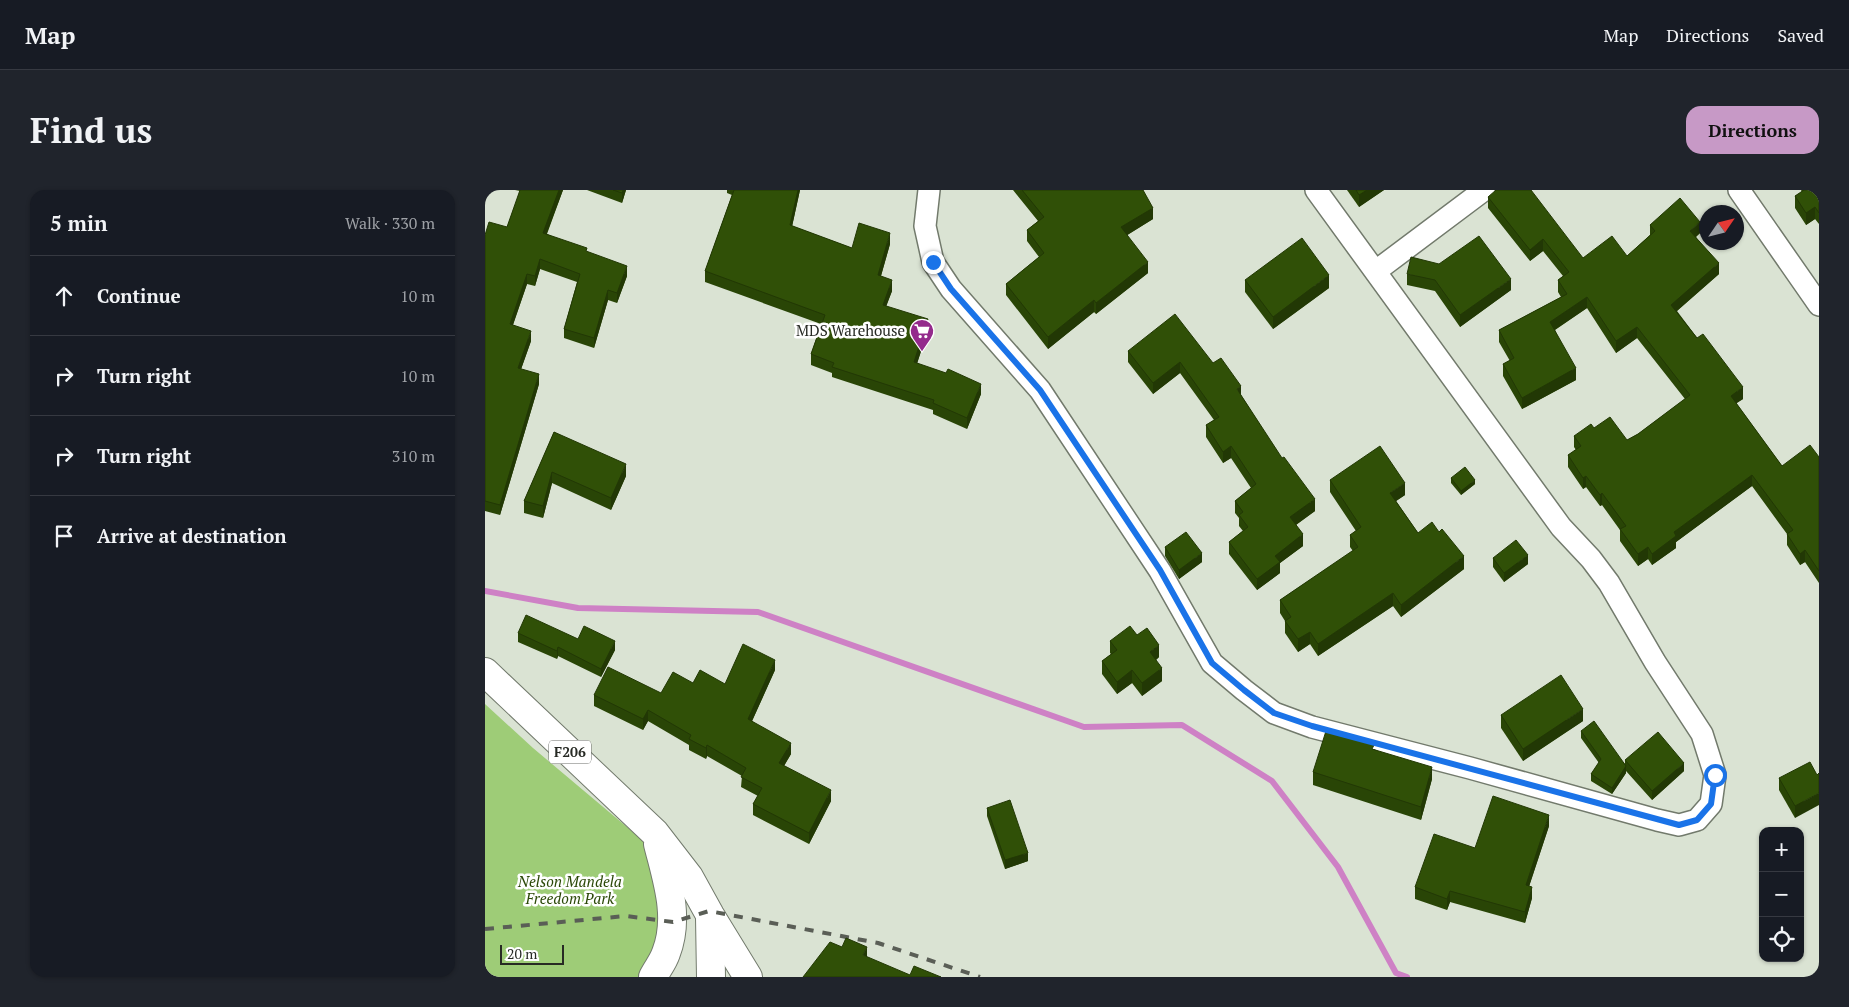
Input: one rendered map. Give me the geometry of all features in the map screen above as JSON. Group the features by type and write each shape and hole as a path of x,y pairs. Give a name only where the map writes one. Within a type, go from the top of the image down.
{"main road":[{"name":"F206","path":"485,672 655,832 689,877 748,977"},
{"path":"653,977 665,955 670,941 673,922 670,889 655,832"},
{"name":"F206","path":"710,915 711,977"}],"street":[{"path":"929,190 925,226 933,262 951,289 1040,390 1160,570 1212,663 1244,690 1274,713 1312,726 1657,820 1679,825 1697,820 1711,804 1715,775 1702,734 1655,662 1609,583 1591,559 1561,527 1316,190"},
{"path":"1376,271 1484,190"},
{"path":"1739,190 1819,305"}],"green space":[{"name":"Nelson Mandela Freedom Park","path":"485,704 533,748 684,875 651,977 485,977"}],"building":[{"path":"520,190 559,190 543,233 587,248 586,251 627,266 617,293 608,290 594,338 564,329 580,274 540,259 535,276 527,274 510,324 531,331 518,368 539,374 500,505 485,501 485,235 489,222 507,227"},
{"path":"734,190 798,190 790,225 852,248 859,223 890,233 878,275 892,280 883,305 928,319 914,362 946,373 948,369 981,384 967,418 933,403 934,400 832,367 834,363 811,354 825,315 705,271"},
{"path":"1022,190 1143,190 1153,208 1121,227 1148,262 1096,303 1094,300 1048,337 1006,284 1044,253 1027,230 1044,217"},
{"path":"1356,190 1367,190 1359,195"},
{"path":"1496,190 1531,190 1583,258 1612,236 1627,256 1655,231 1650,225 1680,198 1699,221 1690,231 1699,241 1699,250 1707,250 1719,263 1671,305 1697,338 1703,334 1743,387 1731,396 1782,466 1810,445 1819,457 1819,571 1805,550 1800,554 1787,534 1793,530 1752,475 1674,532 1676,536 1652,554 1648,547 1638,554 1620,529 1626,526 1602,493 1600,495 1586,476 1583,478 1568,455 1581,446 1574,436 1591,424 1594,428 1610,417 1627,440 1638,434 1690,395 1637,327 1616,341 1587,297 1550,322 1576,368 1522,398 1503,364 1514,358 1499,330 1567,294 1558,280 1569,272 1543,239 1530,250 1488,197"},
{"path":"1804,190 1819,190 1819,213 1815,207 1806,213 1795,196"},
{"path":"1479,236 1511,279 1460,315 1435,280 1407,274 1411,257 1439,264"},
{"path":"1302,238 1329,275 1273,317 1245,280"},
{"path":"1175,314 1213,363 1221,358 1241,386 1237,389 1282,458 1284,457 1315,499 1290,517 1303,534 1275,556 1280,562 1257,579 1229,542 1248,527 1239,515 1243,512 1235,501 1256,484 1231,446 1223,452 1206,425 1219,417 1180,362 1153,383 1128,351"},
{"path":"554,432 626,464 611,498 552,472 543,506 524,501"},
{"path":"1380,446 1405,483 1390,493 1418,533 1432,522 1439,532 1442,529 1464,556 1401,605 1393,593 1318,644 1310,632 1298,639 1285,621 1291,617 1280,600 1358,547 1350,535 1361,527 1330,480"},
{"path":"1465,467 1475,480 1461,491 1451,478"},
{"path":"1186,532 1202,553 1179,570 1165,547"},
{"path":"1516,540 1528,555 1504,573 1493,558"},
{"path":"526,615 578,639 584,626 615,641 601,669 558,647 557,651 518,633"},
{"path":"1130,626 1137,635 1147,628 1159,645 1150,652 1162,668 1142,683 1132,670 1117,682 1102,661 1117,650 1110,641"},
{"path":"743,644 775,660 748,719 791,743 779,763 831,790 809,833 753,804 762,788 741,777 746,768 707,745 706,748 689,739 691,735 648,710 643,719 594,695 608,667 661,693 673,672 693,683 700,670 725,684"},
{"path":"1561,675 1583,709 1523,749 1501,715"},
{"path":"1594,721 1626,766 1612,788 1591,774 1601,759 1581,731"},
{"path":"1326,731 1374,745 1372,749 1432,767 1421,807 1313,772"},
{"path":"1658,732 1684,763 1652,791 1625,760"},
{"path":"1810,762 1817,775 1819,773 1819,793 1795,806 1779,778"},
{"path":"1493,796 1549,815 1526,885 1532,887 1525,912 1450,891 1447,899 1415,887 1434,834 1475,848"},
{"path":"1010,800 1028,853 1005,860 987,808"},
{"path":"846,938 867,947 863,955 910,975 914,966 941,977 803,977 830,942 842,947"}],"waterway":[{"path":"485,591 578,608 758,612 1084,727 1182,725 1272,781 1338,867 1396,973 1407,977"}],"railway":[{"path":"485,929 626,916 673,922 709,911 878,943 980,977"}],"place":[{"name":"MDS Warehouse","path":"922,352"}],"route":[{"path":"933,262 951,289 1040,390 1160,570 1212,663 1274,713 1312,726 1679,825 1697,820 1711,804 1715,775"}]}
